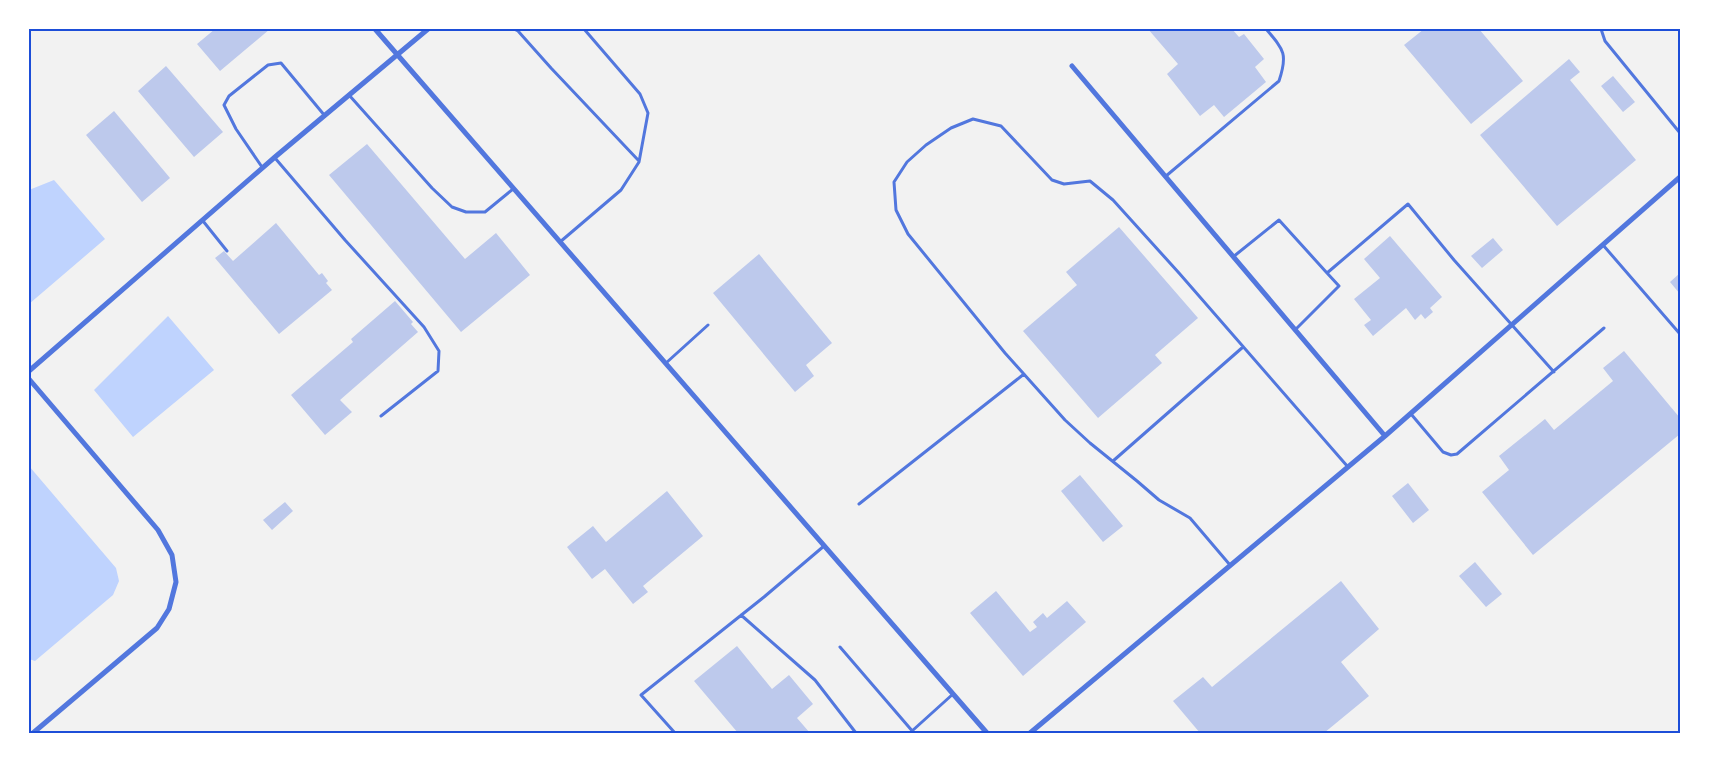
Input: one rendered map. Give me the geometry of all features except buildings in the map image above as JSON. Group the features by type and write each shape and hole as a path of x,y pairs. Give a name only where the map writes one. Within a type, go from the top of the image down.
{"street":[{"path":"376,29 987,733"},
{"path":"29,371 275,157 428,29"},
{"path":"1072,66 1385,436"},
{"path":"1030,733 1385,436 1680,177"},
{"path":"29,379 158,530 172,555 176,582 169,609 156,628 33,733"}],"lane":[{"path":"514,29 518,31 639,162"},
{"path":"560,242 621,190 639,162 648,113 640,94 584,29"},
{"path":"1165,176 1279,81 1285,62 1279,45 1266,29"},
{"path":"1601,29 1605,41 1680,132"},
{"path":"263,168 236,129 224,105 229,96 268,65 281,63 325,116"},
{"path":"349,96 432,188 452,207 466,212 485,212 514,188"},
{"path":"1231,565 1190,518 1159,500 1065,420 1024,374 908,234 896,210 894,182 907,162 926,145 951,128 973,118 1001,126 1052,180 1064,184 1090,181 1113,200 1348,467"},
{"path":"275,157 424,327 439,351 438,371 381,416"},
{"path":"1327,273 1408,204 1454,260 1554,372"},
{"path":"1233,257 1279,220 1339,286 1295,330"},
{"path":"203,221 227,251"},
{"path":"1603,245 1680,334"},
{"path":"666,363 708,325"},
{"path":"1410,414 1443,452 1451,455 1457,454 1604,328"},
{"path":"1113,461 1243,347"},
{"path":"859,504 1024,374"},
{"path":"676,733 640,695 824,546"},
{"path":"741,615 815,680 856,733"},
{"path":"840,647 913,732 953,694"}],"water":[{"path":"54,180 105,239 29,304 29,190"},
{"path":"168,316 214,370 133,437 94,390"},
{"path":"29,466 116,568 119,581 113,595 35,661 29,659"}]}
